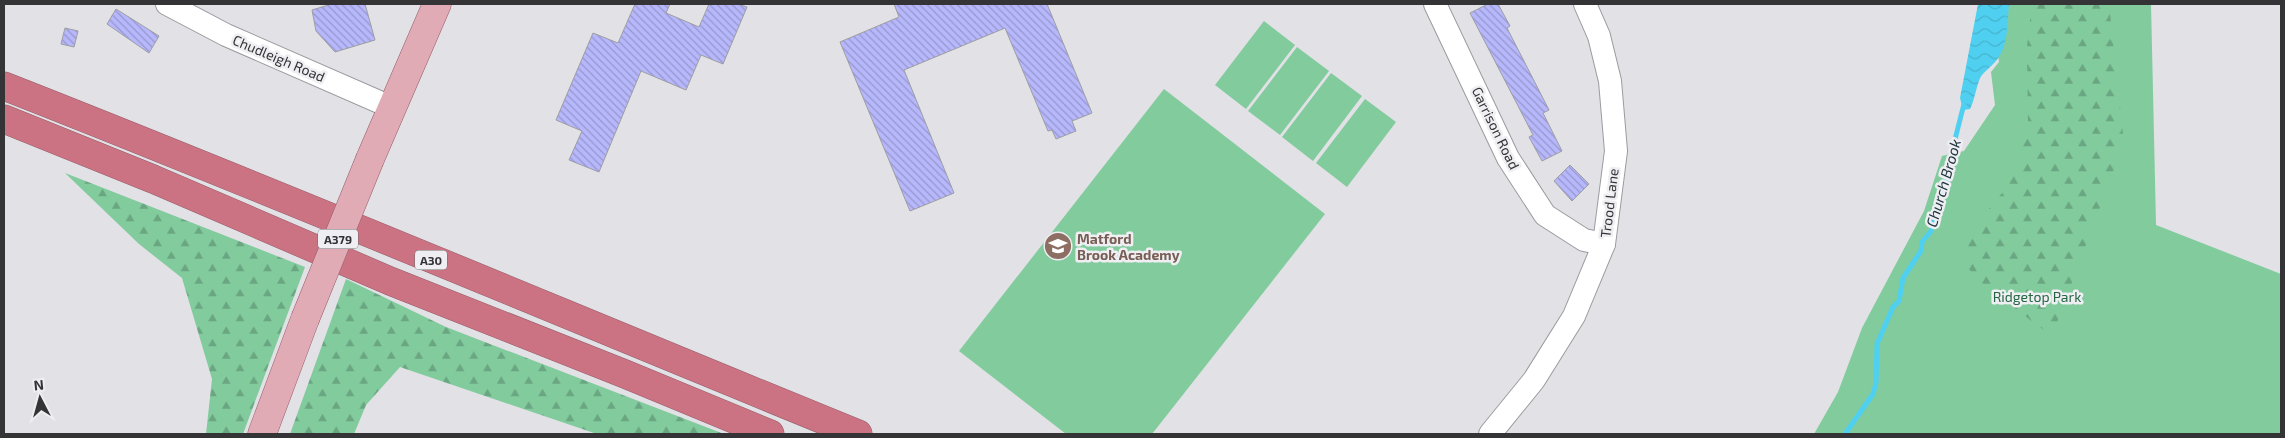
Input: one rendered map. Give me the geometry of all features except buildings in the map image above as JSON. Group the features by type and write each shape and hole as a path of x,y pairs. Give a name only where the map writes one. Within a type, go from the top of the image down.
{"highway":[{"name":"A30","path":"4,86 192,160 376,238 858,434"},
{"name":"A30","path":"4,119 153,179 390,281 625,374 770,434"}],"main road":[{"name":"A379","path":"262,434 305,319 370,158 436,4"}],"street":[{"name":"Chudleigh Road","path":"167,4 226,35 393,108"},
{"name":"Garrison Road","path":"1436,4 1508,158 1545,215 1584,240 1604,244"},
{"name":"Trood Lane","path":"1490,434 1534,380 1574,316 1604,244 1616,151 1610,81 1602,45 1585,4"}],"green space":[{"name":"Ridgetop Park","path":"1991,4 2151,4 2156,225 2281,274 2281,434 1814,434 1838,392 1862,328 1924,211 1942,156 1964,151 1995,105 1991,72 1999,62"},
{"path":"2032,4 2109,4 2124,143 2052,336 1986,287 1966,266 1965,252 1986,212 2003,192 2016,170 2022,138 2028,126 2027,46"},
{"path":"1264,21 1295,45 1246,109 1215,85"},
{"path":"1297,47 1329,71 1280,135 1248,111"},
{"path":"1331,73 1362,96 1313,161 1282,137"},
{"path":"1164,89 1325,214 1152,434 1066,434 959,351"},
{"path":"1365,99 1396,122 1347,187 1316,163"},
{"path":"65,173 305,267 243,434 206,434 212,379 182,278 139,244"},
{"path":"346,279 446,327 724,434 597,434 400,367 366,405 354,434 290,434"}],"water":[{"path":"1978,4 2009,4 2007,34 2000,55 1980,78 1970,109 1963,110 1960,98"}],"waterway":[{"name":"Church Brook","path":"1845,434 1873,394 1876,383 1877,344 1893,307 1899,301 1903,278 1921,251 1922,242 1931,231 1951,164 1951,155 1964,104"}],"place":[{"name":"Matford Brook Academy","path":"1058,246"}]}
